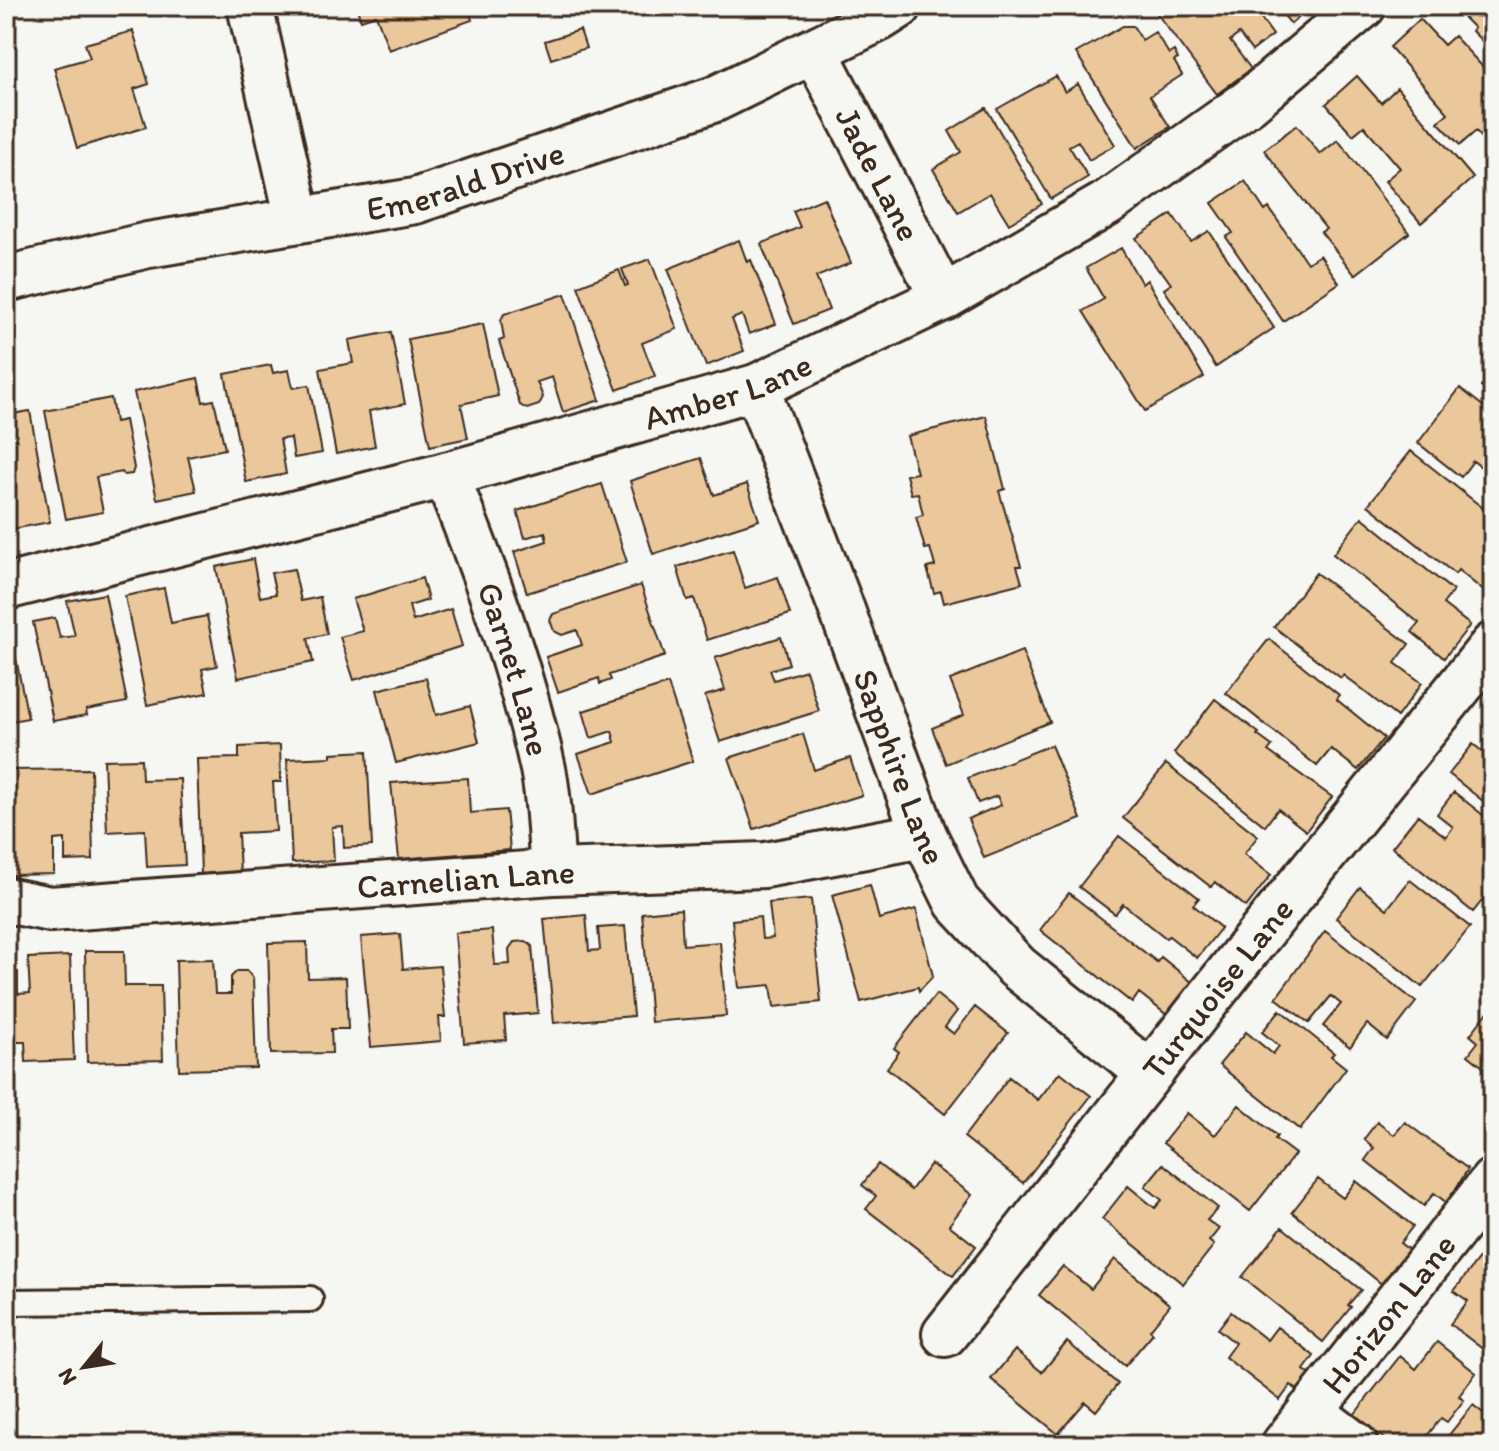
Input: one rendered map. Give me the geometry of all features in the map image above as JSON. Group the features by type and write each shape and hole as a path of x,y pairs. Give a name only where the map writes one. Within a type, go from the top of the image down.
{"street":[{"path":"250,6 298,220"},
{"name":"Emerald Drive","path":"6,279 148,245 415,201 715,99 899,6"},
{"name":"Amber Lane","path":"6,587 446,475 756,387 943,298 1106,204 1249,102 1363,6"},
{"name":"Jade Lane","path":"815,51 943,298"},
{"name":"Sapphire Lane","path":"756,387 924,835 957,902 1017,967 1149,1073"},
{"name":"Garnet Lane","path":"446,475 487,576 516,667 544,772 553,872"},
{"name":"Turquoise Lane","path":"945,1334 1149,1073 1493,645"},
{"name":"Carnelian Lane","path":"6,900 50,909 553,872 765,865 924,835"},
{"name":"Horizon Lane","path":"1284,1445 1493,1181"},
{"path":"1310,1411 1355,1445"}],"lane":[{"path":"6,1302 310,1299"}],"building":[{"path":"356,6 467,6 472,20 389,50 376,15 361,20"},
{"path":"1162,6 1252,6 1273,35 1252,51 1239,34 1230,41 1251,69 1217,94 1155,11"},
{"path":"1276,6 1311,6 1291,24"},
{"path":"1452,6 1493,6 1493,52 1472,31 1474,28"},
{"path":"1420,19 1444,45 1454,36 1493,78 1493,150 1476,131 1460,145 1438,122 1448,113 1390,47"},
{"path":"1123,26 1133,26 1142,40 1155,32 1169,54 1174,51 1178,59 1174,61 1182,75 1150,96 1170,127 1137,148 1076,53"},
{"path":"580,30 586,48 551,59 545,41"},
{"path":"133,31 149,84 134,89 146,127 77,148 54,68 90,58 85,44"},
{"path":"1056,76 1065,92 1078,84 1115,145 1089,160 1078,141 1069,146 1088,177 1051,199 997,109"},
{"path":"1357,76 1381,103 1397,88 1473,178 1421,223 1385,181 1400,168 1364,126 1353,135 1326,104"},
{"path":"986,108 1042,204 1009,224 990,193 958,212 933,169 961,152 949,131"},
{"path":"1297,125 1320,154 1338,140 1409,233 1355,275 1321,232 1326,229 1264,150"},
{"path":"1245,181 1265,211 1269,208 1307,263 1320,255 1339,283 1283,321 1226,237 1233,233 1212,203"},
{"path":"824,198 851,263 816,277 829,310 794,324 761,244 800,227 793,211"},
{"path":"1172,214 1191,242 1209,231 1274,328 1216,367 1164,289 1171,284 1136,238"},
{"path":"739,240 747,262 751,260 776,324 749,334 742,315 732,319 744,351 706,366 668,269"},
{"path":"1121,248 1142,284 1147,280 1204,377 1145,411 1083,311 1104,299 1086,268"},
{"path":"650,259 677,329 642,343 655,376 617,390 578,286 619,270 625,286 628,285 622,269"},
{"path":"565,294 600,400 563,412 552,377 537,382 543,397 539,405 527,409 520,405 499,341 504,339 501,320 504,314"},
{"path":"483,324 498,396 461,404 468,438 430,446 408,339"},
{"path":"391,332 405,404 369,411 375,446 336,454 320,369 353,363 349,340"},
{"path":"271,365 273,373 289,370 293,388 309,385 322,453 294,458 291,438 280,439 286,474 246,482 225,374"},
{"path":"1493,372 1493,396 1481,387"},
{"path":"198,378 203,402 214,400 225,449 188,457 196,491 157,499 134,392"},
{"path":"1460,388 1493,414 1493,476 1473,461 1461,477 1418,443"},
{"path":"111,398 115,422 125,420 134,468 132,474 124,475 122,472 96,477 103,512 66,519 45,411"},
{"path":"30,411 50,522 12,529 6,496 6,415"},
{"path":"986,416 1005,489 999,491 1021,566 1017,566 1022,583 944,603 941,591 934,593 927,568 935,566 930,548 925,549 916,517 923,515 918,493 911,494 906,475 917,473 907,436"},
{"path":"1411,451 1493,516 1493,537 1489,542 1493,545 1493,592 1490,596 1458,570 1455,574 1368,505"},
{"path":"701,458 714,495 747,484 759,520 653,554 630,481"},
{"path":"602,484 627,562 527,593 514,552 547,541 545,532 525,538 517,511"},
{"path":"1362,517 1453,591 1443,604 1470,625 1444,658 1412,632 1419,623 1333,554"},
{"path":"733,550 745,588 778,577 790,614 707,640 694,598 687,600 677,567"},
{"path":"253,559 260,597 276,594 271,573 294,569 301,601 320,597 327,634 308,638 313,662 238,678 216,567"},
{"path":"1316,573 1409,644 1395,663 1422,683 1397,717 1274,627"},
{"path":"422,578 428,600 409,606 413,621 451,609 462,646 354,680 340,637 363,631 353,599"},
{"path":"641,585 665,656 609,675 611,680 600,684 599,678 558,692 546,657 582,645 577,630 562,635 554,631 550,620 553,614"},
{"path":"164,588 171,623 207,616 217,666 202,669 207,693 147,705 125,596"},
{"path":"105,594 127,702 86,710 87,715 53,721 33,622 55,618 60,638 75,636 67,601"},
{"path":"781,637 789,664 770,670 774,680 806,670 819,711 720,742 705,696 725,690 715,658"},
{"path":"1269,639 1339,695 1336,699 1384,738 1358,770 1331,749 1317,766 1226,693"},
{"path":"13,644 28,718 6,722 6,646"},
{"path":"1022,651 1050,722 946,764 932,728 964,715 950,680"},
{"path":"426,678 436,715 470,706 479,742 396,763 377,690"},
{"path":"668,684 693,761 592,794 578,754 615,742 612,731 591,738 583,711"},
{"path":"1215,699 1259,733 1257,735 1272,746 1268,751 1332,797 1306,831 1278,809 1265,826 1174,753"},
{"path":"803,734 814,770 850,758 862,795 754,829 729,758"},
{"path":"1473,744 1493,760 1493,809 1449,774"},
{"path":"280,745 281,782 273,782 276,831 238,833 240,873 201,874 197,759 239,758 239,747"},
{"path":"1051,745 1081,819 984,858 968,819 1001,805 997,796 978,803 968,778"},
{"path":"367,751 372,846 344,848 343,826 332,827 334,861 292,863 287,759"},
{"path":"141,759 142,780 180,779 185,865 147,867 145,830 107,832 104,760"},
{"path":"1166,764 1258,836 1244,854 1271,875 1246,907 1215,882 1211,887 1123,818"},
{"path":"91,769 93,860 65,861 65,839 54,840 54,874 12,875 9,770"},
{"path":"468,778 470,813 506,810 510,850 399,859 391,783"},
{"path":"1454,792 1493,823 1493,887 1473,912 1392,847 1418,815 1446,837 1453,827 1437,814"},
{"path":"1119,836 1199,898 1193,905 1221,928 1197,958 1123,904 1115,914 1079,887"},
{"path":"1410,880 1470,927 1422,987 1336,918 1360,887 1387,909"},
{"path":"870,885 879,919 916,909 933,976 919,991 918,987 861,1002 832,895"},
{"path":"1069,893 1157,962 1161,957 1193,983 1167,1015 1139,993 1132,1003 1040,930"},
{"path":"811,899 821,1002 774,1007 771,985 739,988 732,920 760,917 762,939 773,938 769,903"},
{"path":"681,909 683,945 720,942 726,1016 651,1022 642,913"},
{"path":"586,915 589,951 600,950 598,928 625,926 633,1016 554,1023 544,919"},
{"path":"492,930 495,965 510,964 509,949 514,942 526,941 532,946 538,1013 504,1016 506,1040 464,1043 455,933"},
{"path":"1325,931 1416,1002 1387,1040 1367,1024 1350,1047 1323,1026 1341,1004 1331,996 1309,1023 1276,998"},
{"path":"400,934 403,969 440,966 445,1017 439,1017 441,1041 371,1047 361,937"},
{"path":"307,942 308,978 346,977 348,1029 331,1029 332,1053 271,1054 268,943"},
{"path":"85,951 124,951 125,986 161,986 163,1060 87,1062"},
{"path":"70,956 74,1060 26,1062 25,1042 6,1042 6,973 18,972 18,994 30,993 28,958"},
{"path":"213,959 215,994 231,994 231,977 237,971 247,971 253,978 256,1068 179,1070 176,960"},
{"path":"936,994 957,1011 945,1027 954,1034 975,1007 1008,1033 945,1114 887,1068 899,1052 894,1048"},
{"path":"1491,1008 1493,1075 1468,1055 1478,1042 1470,1035"},
{"path":"1280,1010 1334,1053 1331,1056 1346,1068 1300,1130 1219,1065 1246,1032 1273,1054 1279,1046 1262,1032"},
{"path":"1060,1072 1091,1096 1023,1183 964,1137 1009,1077 1038,1100"},
{"path":"1239,1105 1295,1154 1250,1211 1163,1143 1187,1113 1215,1135"},
{"path":"1377,1122 1394,1135 1405,1122 1468,1169 1447,1203 1434,1193 1424,1206 1365,1160 1374,1148 1364,1139"},
{"path":"878,1164 911,1190 931,1164 972,1195 949,1225 976,1246 953,1276 866,1209 876,1196 862,1185"},
{"path":"1163,1164 1218,1208 1207,1220 1219,1229 1209,1241 1214,1245 1183,1284 1102,1219 1128,1186 1155,1208 1162,1200 1145,1186"},
{"path":"1318,1179 1343,1198 1356,1181 1413,1226 1400,1243 1410,1251 1383,1285 1292,1212"},
{"path":"1282,1227 1361,1290 1323,1342 1242,1277"},
{"path":"1493,1240 1493,1338 1484,1350 1450,1324 1468,1301 1454,1291"},
{"path":"1115,1259 1170,1305 1150,1330 1153,1333 1125,1366 1039,1295 1063,1266 1091,1289"},
{"path":"1231,1312 1267,1340 1277,1327 1314,1356 1304,1370 1314,1378 1302,1394 1291,1385 1280,1400 1225,1357 1235,1343 1218,1329"},
{"path":"1067,1342 1118,1384 1096,1411 1085,1402 1058,1434 991,1379 1015,1350 1042,1372"},
{"path":"1437,1342 1476,1373 1459,1396 1464,1400 1447,1422 1441,1418 1420,1445 1392,1445 1354,1415 1400,1356 1416,1369"},
{"path":"1473,1405 1487,1416 1493,1410 1493,1445 1441,1445"}]}
